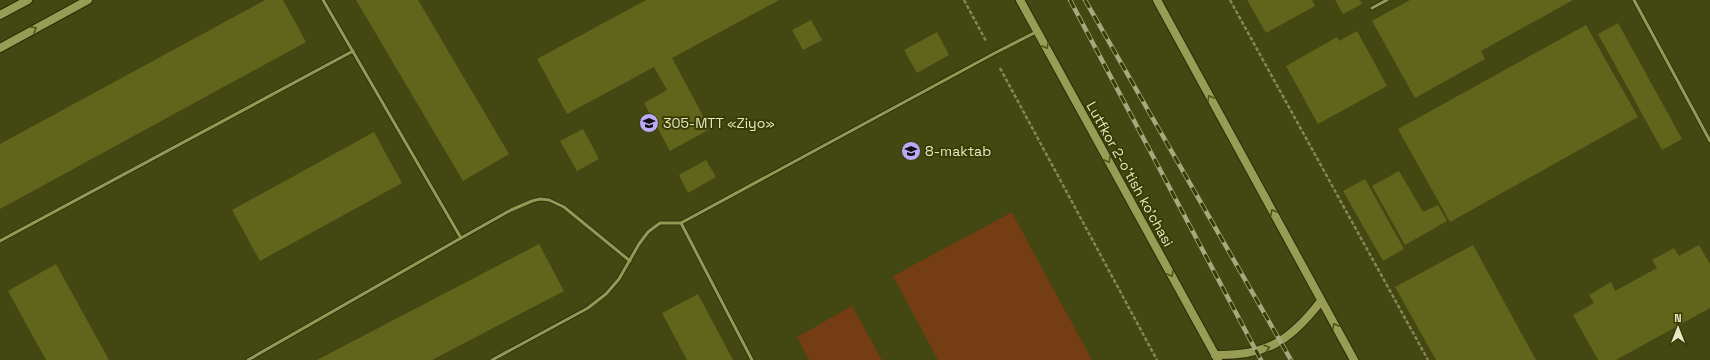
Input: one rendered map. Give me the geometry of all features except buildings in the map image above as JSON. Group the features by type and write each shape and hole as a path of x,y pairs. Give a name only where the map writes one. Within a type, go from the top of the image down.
{"main road":[{"path":"0,15 28,0"},
{"path":"0,48 88,0"},
{"name":"Lutfkor 2-o'tish ko'chasi","path":"1020,0 1216,357"},
{"path":"1157,0 1354,360"},
{"path":"1216,357 1250,353 1274,346 1308,318 1321,300"}],"lane":[{"path":"323,0 461,238"},
{"path":"1372,8 1387,0"},
{"path":"1634,0 1710,141"},
{"path":"492,360 588,308 606,294 619,279 639,244 648,232 660,224 681,224 993,54 1038,32"},
{"path":"0,241 353,51"},
{"path":"248,360 461,238 522,205 540,199 549,200 564,207 630,261"},
{"path":"681,224 752,360"}],"path":[{"path":"964,0 1157,360"},
{"path":"1230,0 1428,360"}],"shaded area":[{"path":"1012,212 1092,360 938,360 893,276"},
{"path":"852,306 882,360 809,360 797,337"}],"railway":[{"path":"1070,0 1261,360"},
{"path":"1085,0 1291,360"}],"place":[{"name":"305-MTT «Ziyo»","path":"649,123"},
{"name":"8-maktab","path":"911,151"}]}
